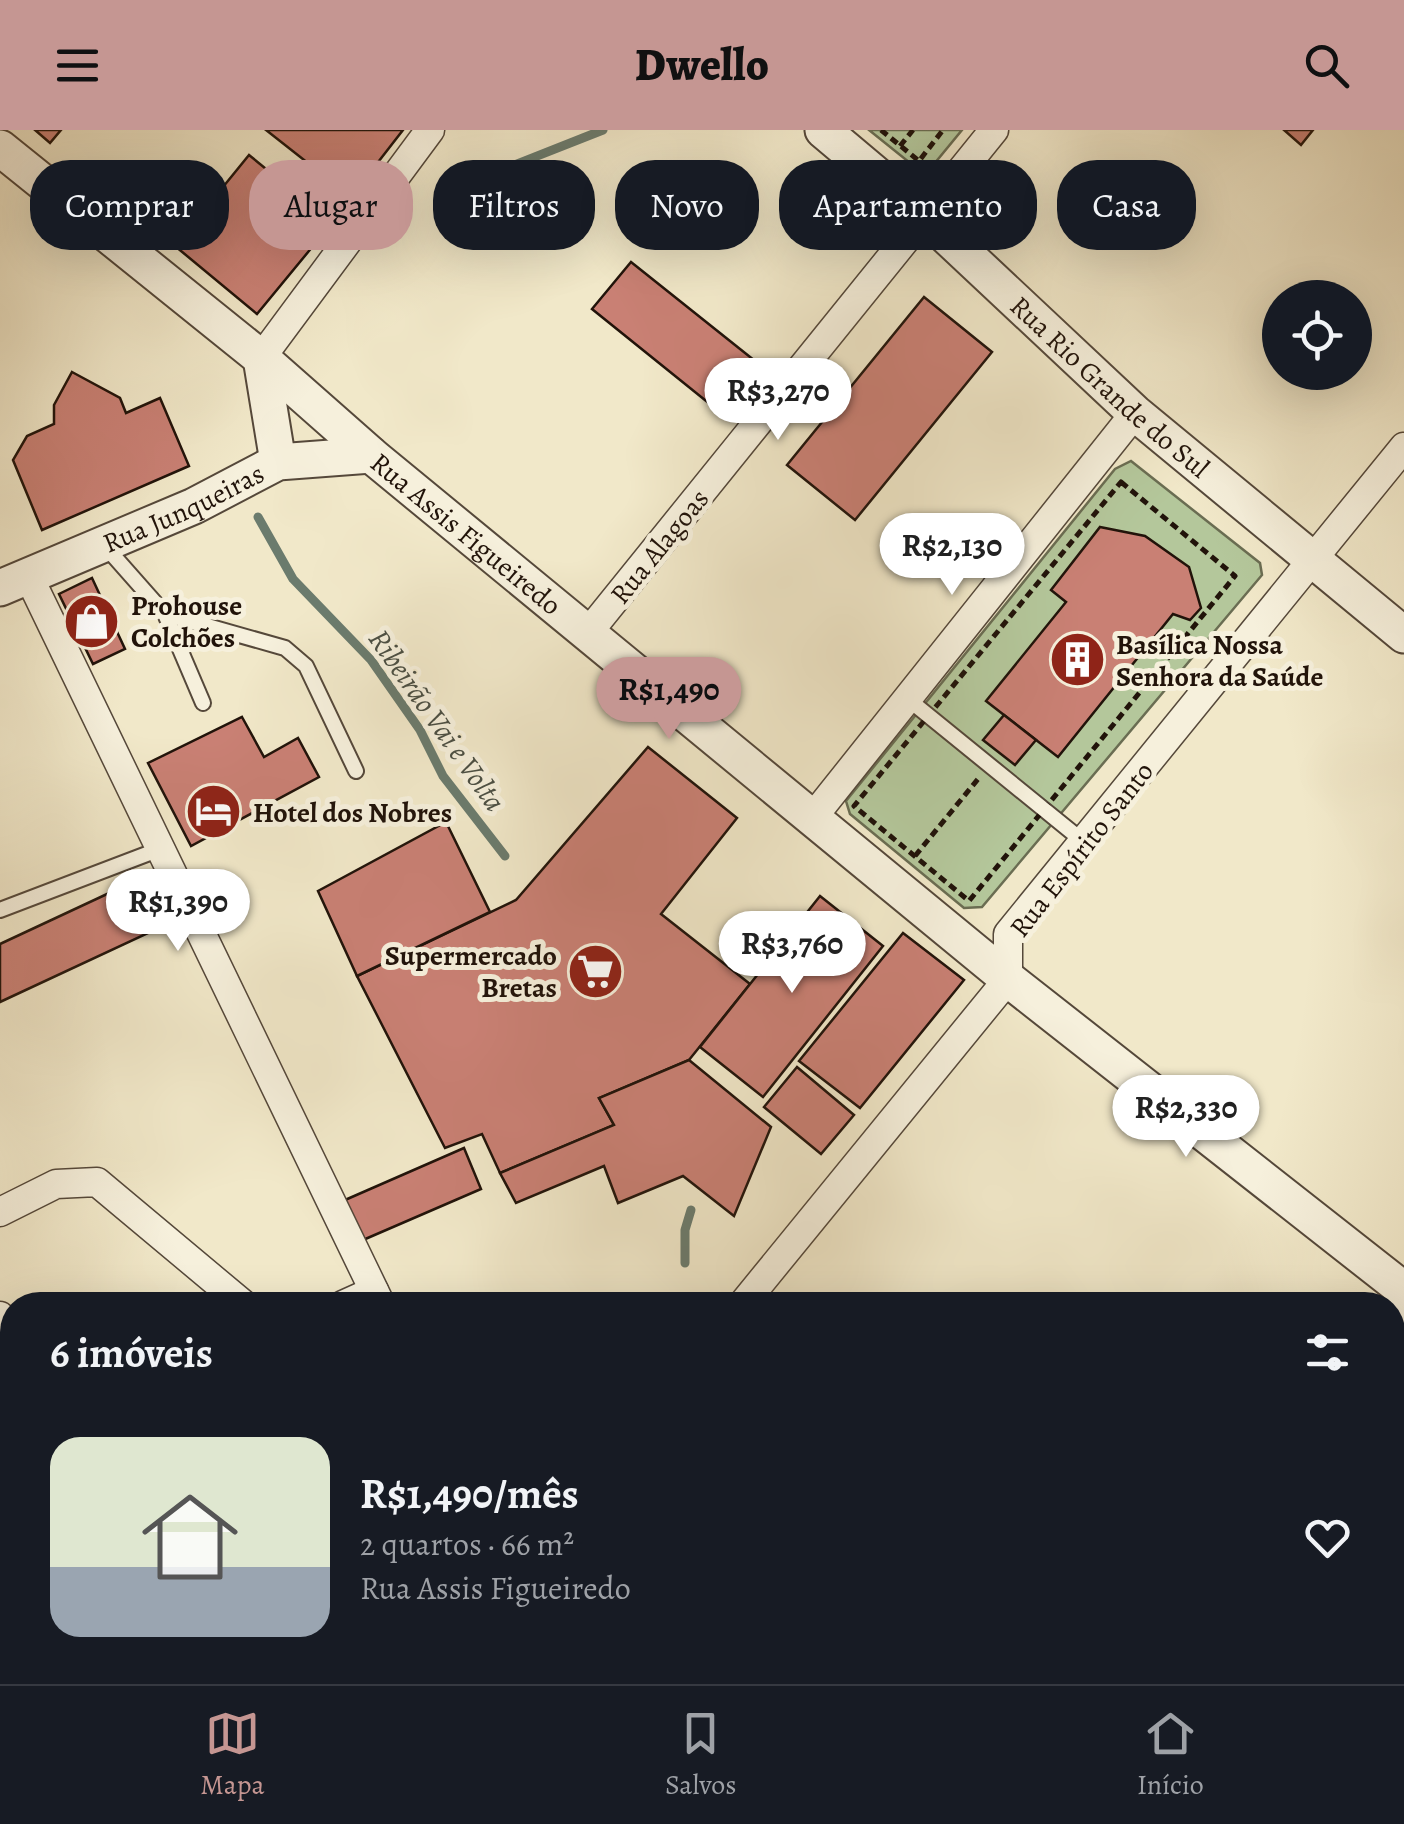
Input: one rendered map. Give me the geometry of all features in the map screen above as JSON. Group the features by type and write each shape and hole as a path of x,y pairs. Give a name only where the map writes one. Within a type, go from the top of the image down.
{"street":[{"path":"278,462 260,358 430,130"},
{"name":"Rua Rio Grande do Sul","path":"823,130 859,160"},
{"name":"Rua Alagoas","path":"970,160 994,130"},
{"name":"Rua Assis Figueiredo","path":"0,148 260,358 371,455 1008,979 1404,1290"},
{"name":"Rua Alagoas","path":"587,634 898,250"},
{"name":"Rua Rio Grande do Sul","path":"961,250 1135,414 1404,635"},
{"path":"813,817 919,707 1135,414"},
{"name":"Rua Espírito Santo","path":"753,1292 1008,979 1008,934 1404,447"},
{"name":"Rua Junqueiras","path":"14,583 278,462 371,455"},
{"path":"14,583 160,850 374,1292"},
{"path":"0,1212 56,1184 97,1182 228,1292"}],"lane":[{"path":"104,545 165,614 203,703"},
{"path":"165,614 285,648 306,666 356,770"},
{"path":"919,707 1084,842"},
{"path":"0,910 160,850"}],"path":[{"path":"881,130 918,160 943,130"},
{"path":"900,146 914,130"},
{"path":"1121,482 1236,576 1044,809 969,900 854,806 919,707 1121,482"},
{"path":"915,856 990,765"}],"green space":[{"path":"869,130 962,130 937,160 906,160"},
{"path":"1131,461 1260,563 1262,575 982,907 964,908 850,814 846,801 1115,469"}],"building":[{"path":"35,130 61,130 50,143"},
{"path":"266,130 403,130 380,160 304,160"},
{"path":"1284,130 1313,130 1301,145"},
{"path":"249,155 255,160 249,160 249,250 310,250 257,314 180,250 229,250 229,180"},
{"path":"631,262 765,369 726,417 592,309"},
{"path":"924,297 992,352 855,520 787,465"},
{"path":"72,372 120,398 126,413 160,398 189,466 42,530 13,460 27,436 54,424 54,405"},
{"name":"Basílica Nossa Senhora da Saúde","path":"1100,527 1145,536 1189,567 1201,608 1190,620 1173,614 1058,757 986,701 1066,602 1051,590"},
{"name":"Prohouse Colchões","path":"92,578 125,649 93,664 59,594"},
{"path":"1004,715 1036,740 1015,765 983,740"},
{"name":"Hotel dos Nobres","path":"242,717 264,757 298,738 319,777 191,846 148,763"},
{"path":"648,747 737,818 661,914 750,984 689,1060 599,1098 614,1125 500,1173 482,1134 445,1148 357,976 516,900"},
{"path":"446,822 490,912 357,976 318,891"},
{"path":"152,873 174,921 0,1002 0,944"},
{"path":"820,896 883,946 763,1097 700,1047"},
{"path":"903,933 964,980 860,1108 799,1061"},
{"path":"689,1060 771,1127 734,1216 683,1176 618,1203 604,1166 516,1203 500,1173 614,1125 599,1098"},
{"path":"797,1067 854,1115 821,1154 764,1107"},
{"path":"464,1148 481,1189 363,1240 345,1200"}],"waterway":[{"path":"527,160 603,130"},
{"name":"Ribeirão Vai e Volta","path":"258,517 293,579 371,660 420,730 443,776 505,856"},
{"name":"Ribeirão Vai e Volta","path":"685,1263 685,1230 691,1210"}],"place":[{"name":"Prohouse Colchões","path":"92,621"},
{"name":"Basílica Nossa Senhora da Saúde","path":"1077,660"},
{"name":"Hotel dos Nobres","path":"214,812"},
{"name":"Supermercado Bretas","path":"596,971"}]}
